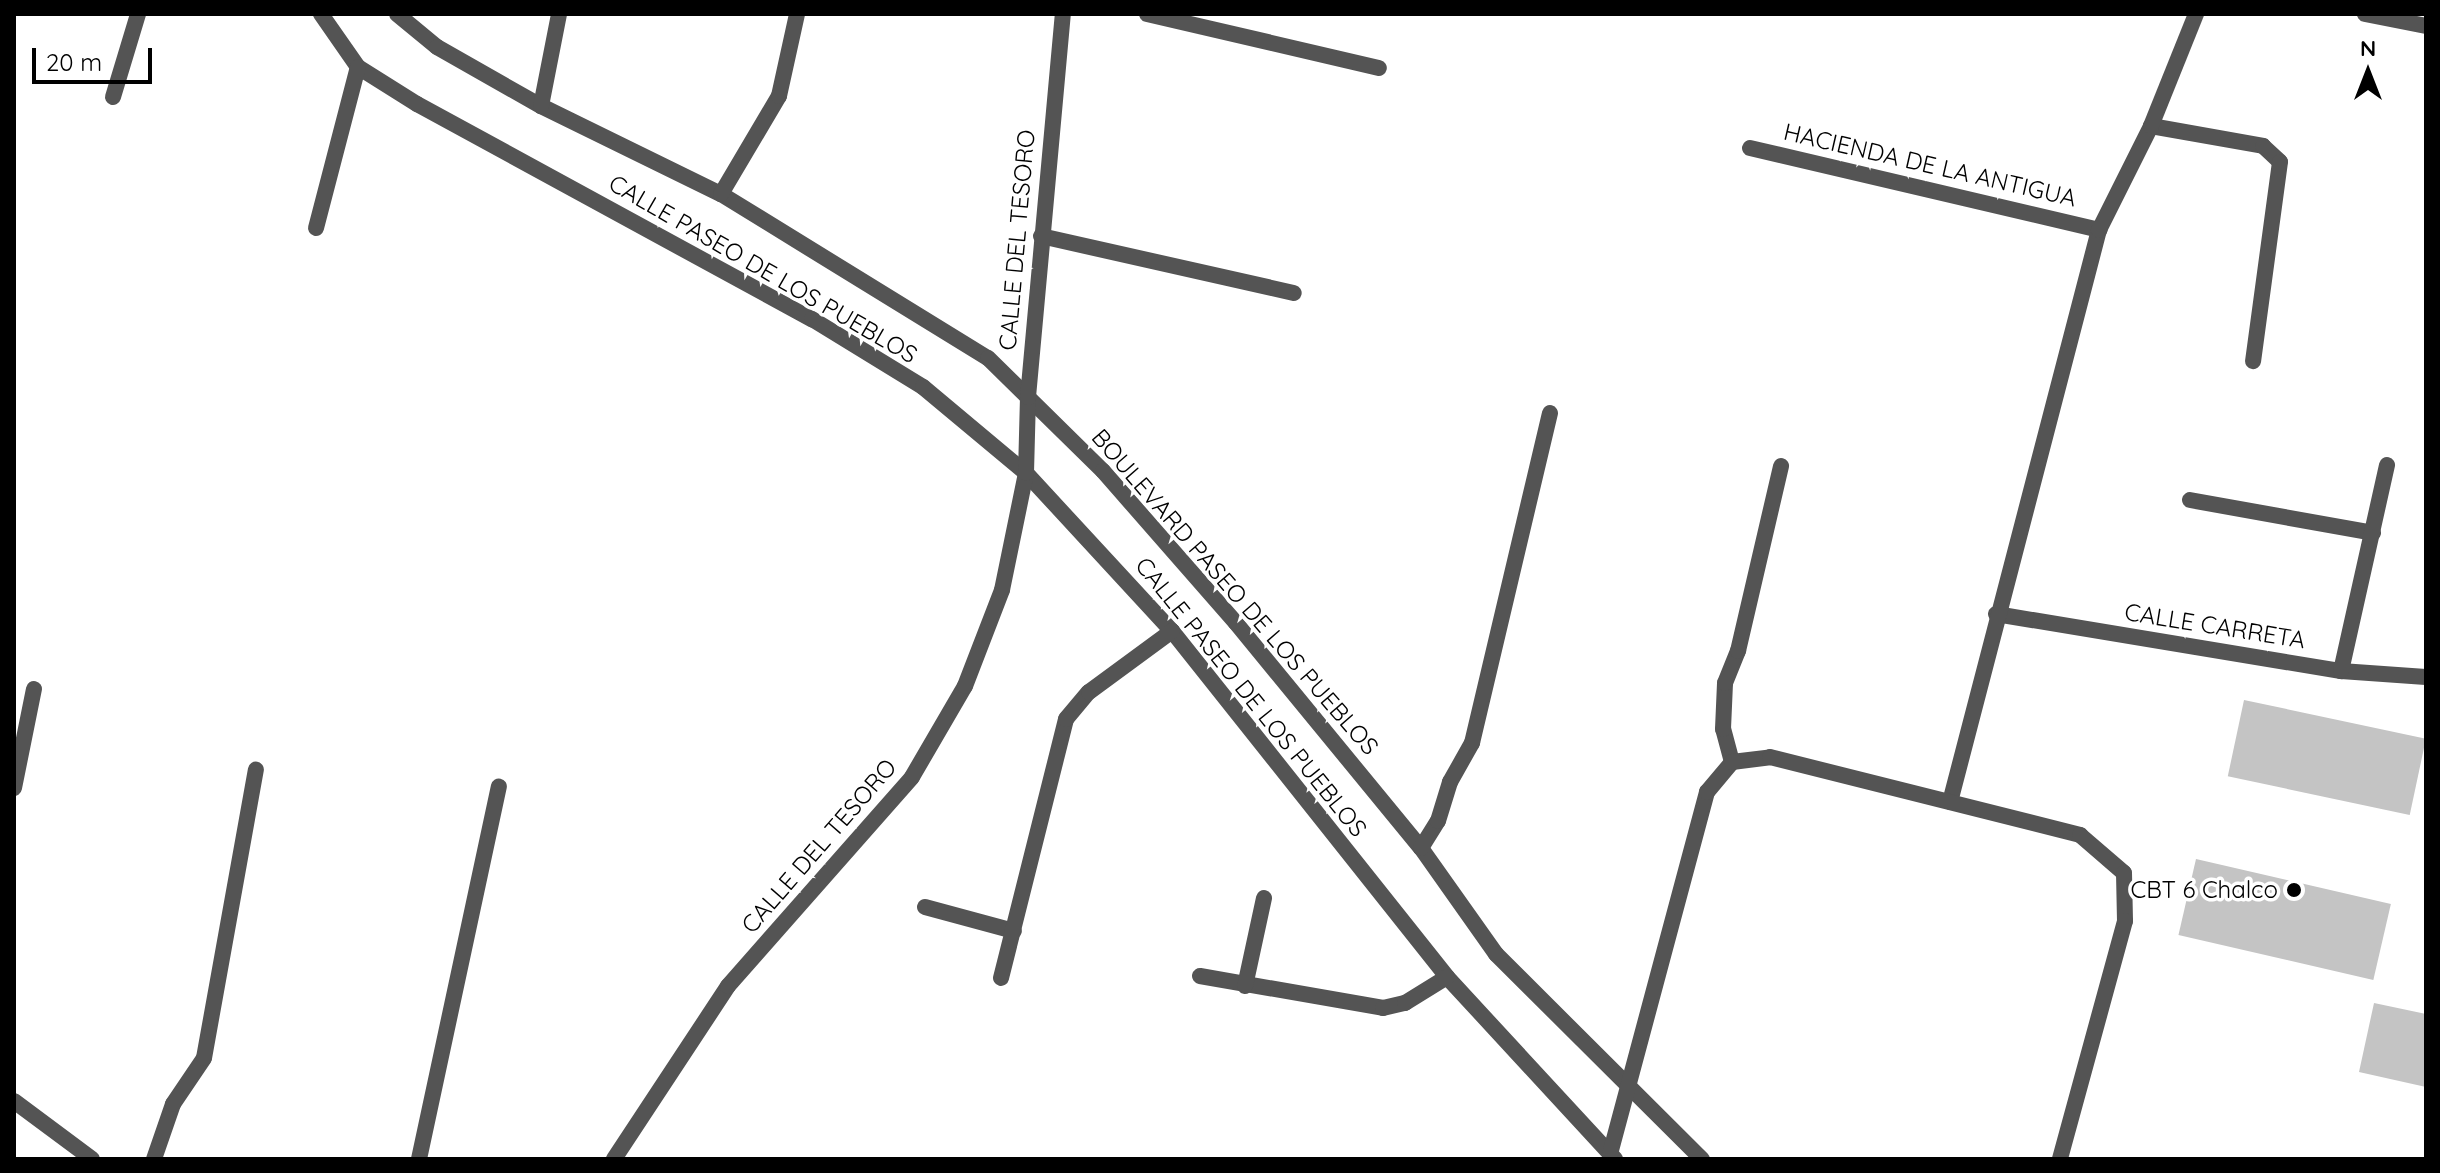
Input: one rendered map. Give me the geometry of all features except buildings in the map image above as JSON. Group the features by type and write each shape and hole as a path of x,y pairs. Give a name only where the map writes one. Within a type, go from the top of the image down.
{"street":[{"path":"113,97 138,14"},
{"name":"CALLE PASEO DE LOS PUEBLOS","path":"321,14 358,67 417,104 812,319 923,387 1026,473 1172,631 1447,977 1613,1157"},
{"name":"BOULEVARD PASEO DE LOS PUEBLOS","path":"397,14 437,47 541,106 721,194 988,358 1103,471 1226,612 1421,848 1496,954 1631,1092 1702,1159"},
{"path":"541,106 559,14"},
{"path":"721,194 779,96 797,14"},
{"name":"CALLE DEL TESORO","path":"614,1159 728,986 912,777 965,686 1002,590 1026,473 1028,397 1063,14"},
{"path":"1147,14 1379,68"},
{"path":"1950,802 1996,614 2099,230 2151,126 2196,14"},
{"path":"2365,14 2426,26"},
{"path":"316,228 358,67"},
{"path":"2151,126 2263,146 2280,162 2253,361"},
{"name":"HACIENDA DE LA ANTIGUA","path":"1750,148 2099,230"},
{"path":"1041,236 1294,293"},
{"path":"1421,848 1472,743 1550,413"},
{"path":"2341,671 2387,465"},
{"path":"1732,762 1723,729 1725,683 1738,651 1781,466"},
{"path":"2190,500 2373,533"},
{"name":"CALLE CARRETA","path":"1996,614 2341,671 2426,677"},
{"path":"1001,978 1066,719 1089,692 1172,631"},
{"path":"14,788 34,689"},
{"path":"1613,1157 1707,792 1732,762 1770,757 2080,835 2124,873 2125,921 2060,1159"},
{"path":"154,1159 173,1104 204,1058 256,770"},
{"path":"419,1159 499,787"},
{"path":"1245,986 1264,898"},
{"path":"925,907 1014,931"},
{"path":"1200,976 1383,1008 1405,1003 1447,977"},
{"path":"14,1101 92,1159"}],"place":[{"name":"CBT 6 Chalco","path":"2294,890"}]}
